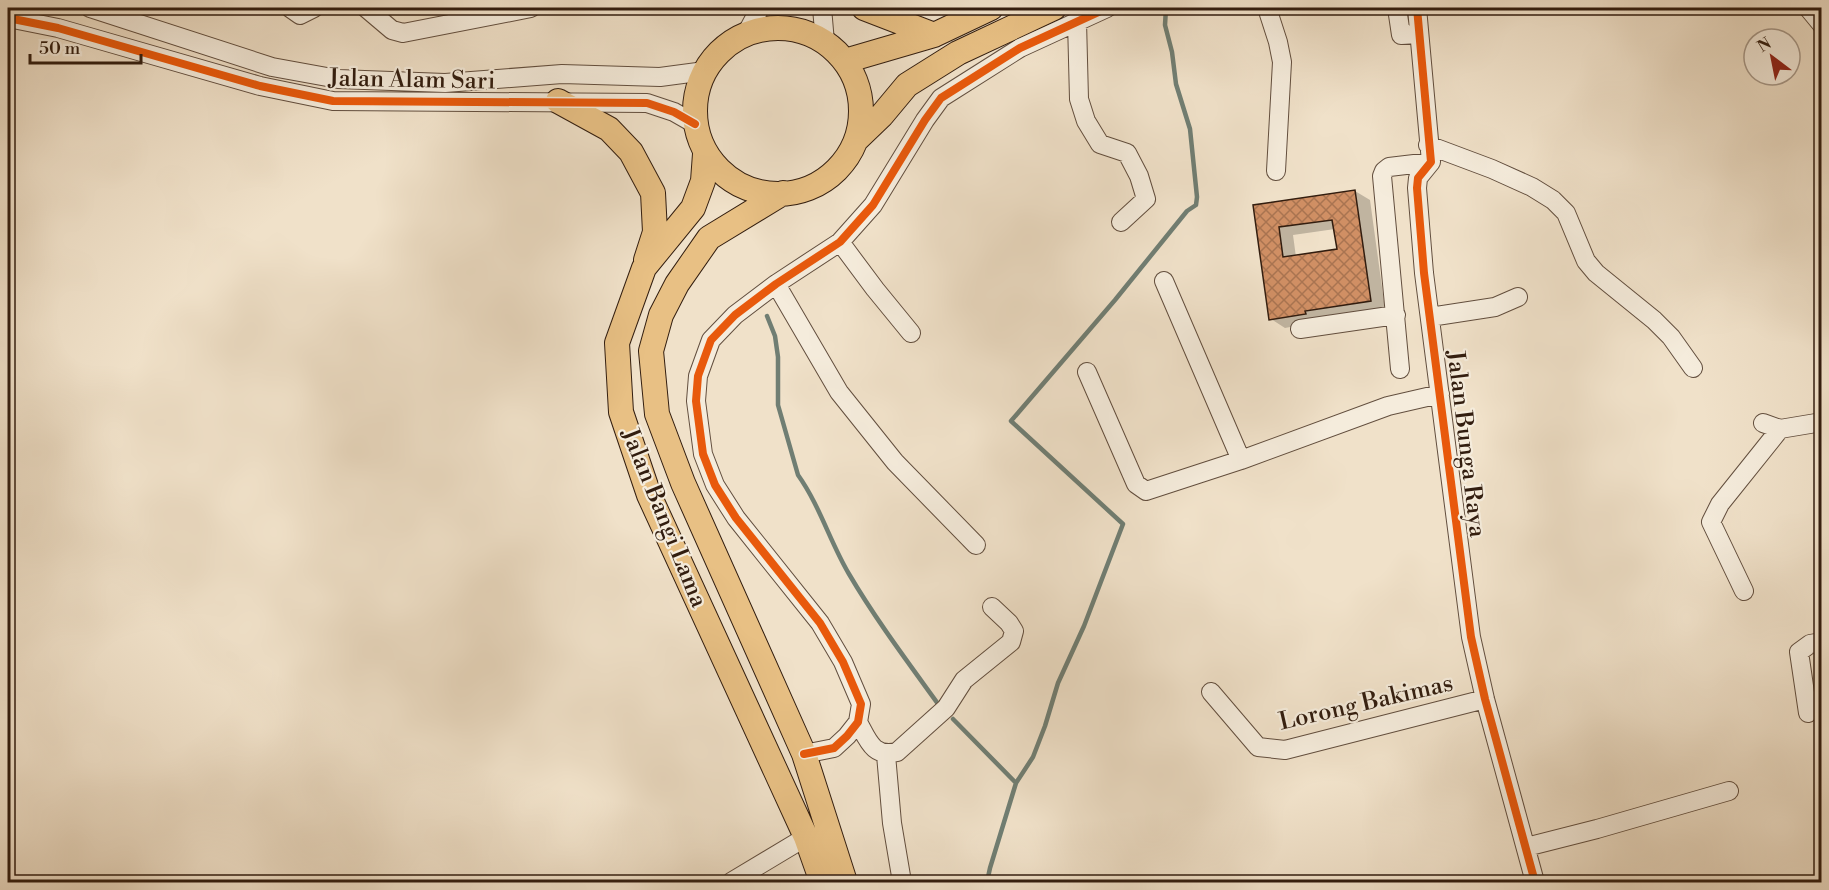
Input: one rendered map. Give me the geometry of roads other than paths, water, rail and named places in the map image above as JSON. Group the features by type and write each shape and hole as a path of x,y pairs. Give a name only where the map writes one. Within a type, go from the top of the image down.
{"main road":[{"path":"864,8 934,35"},
{"path":"845,61 934,35 991,8"},
{"name":"Jalan Bangi Lama","path":"705,154 723,175 742,187 769,194 797,192 823,181 843,163 857,139 882,115 907,85 957,53 1054,8"},
{"name":"Jalan Bangi Lama","path":"822,882 806,837 649,495 621,412 617,343 644,268 693,208 704,181 705,154 695,124 696,97 705,71 722,49 746,34 772,28 800,31 825,42 845,61 857,84 861,111 857,139"},
{"path":"558,101 609,129 631,152 653,193 655,232 644,268"},
{"name":"Jalan Bangi Lama","path":"783,193 709,238 677,284 662,315 651,351 657,414 683,483 804,754 845,882"},
{"name":"Jalan Bangi Lama","path":"834,849 852,882"}],"street":[{"name":"Jalan Alam Sari","path":"90,8 272,67 338,79 445,83 562,74 660,77 705,71"},
{"path":"290,8 300,15 314,8"},
{"path":"366,8 392,30 402,33 531,8"},
{"path":"746,34 760,8"},
{"path":"822,8 825,42"},
{"path":"804,754 834,748 858,722 861,704 843,662 820,623 736,518 715,485 703,454 696,401 698,376 711,340 735,315 776,284 840,242 873,205 941,98 1020,48 1107,8"},
{"path":"1267,8 1282,62 1275,171"},
{"path":"1397,8 1401,35 1419,34"},
{"path":"1416,8 1430,153"},
{"path":"1808,8 1821,25"},
{"name":"Jalan Alam Sari","path":"14,21 58,28 260,86 333,101 647,103 674,112 695,124"},
{"path":"1077,21 1079,99 1086,121 1100,144 1127,153 1139,176 1146,199 1121,222"},
{"path":"1400,369 1382,176 1389,167 1430,153 1492,169 1532,187 1553,200 1566,213 1586,261 1596,273 1654,320 1671,337 1693,368"},
{"name":"Jalan Bunga Raya","path":"1430,153 1418,178 1417,188 1430,317 1471,637 1485,699 1535,882"},
{"path":"840,242 874,289 911,333"},
{"path":"1164,282 1241,460"},
{"path":"776,284 839,392 896,462 976,545"},
{"path":"1430,317 1495,307 1518,297"},
{"path":"1300,329 1396,315"},
{"path":"1087,372 1136,484 1146,490 1241,460 1388,406 1440,394"},
{"path":"1744,591 1711,522 1720,504 1771,426 1821,422"},
{"path":"858,722 873,748 886,754 897,752 946,708 964,680 1011,642 1014,631 1009,623 992,608"},
{"path":"1808,713 1799,652 1810,644 1821,642"},
{"name":"Lorong Bakimas","path":"1211,692 1258,747 1285,750 1485,699"},
{"path":"886,754 892,823 902,882"},
{"path":"1526,847 1729,791"},
{"path":"731,882 806,837"}],"waterway":[{"path":"987,882 1016,783 1033,757 1058,683 1084,626 1123,524 1011,421 1115,300 1187,211 1196,205 1190,129 1176,84 1172,52 1165,25 1166,8"},
{"path":"767,316 775,336 778,357 778,405 798,475 813,499 842,562 859,591 941,708"},
{"path":"953,719 1016,783"}]}
